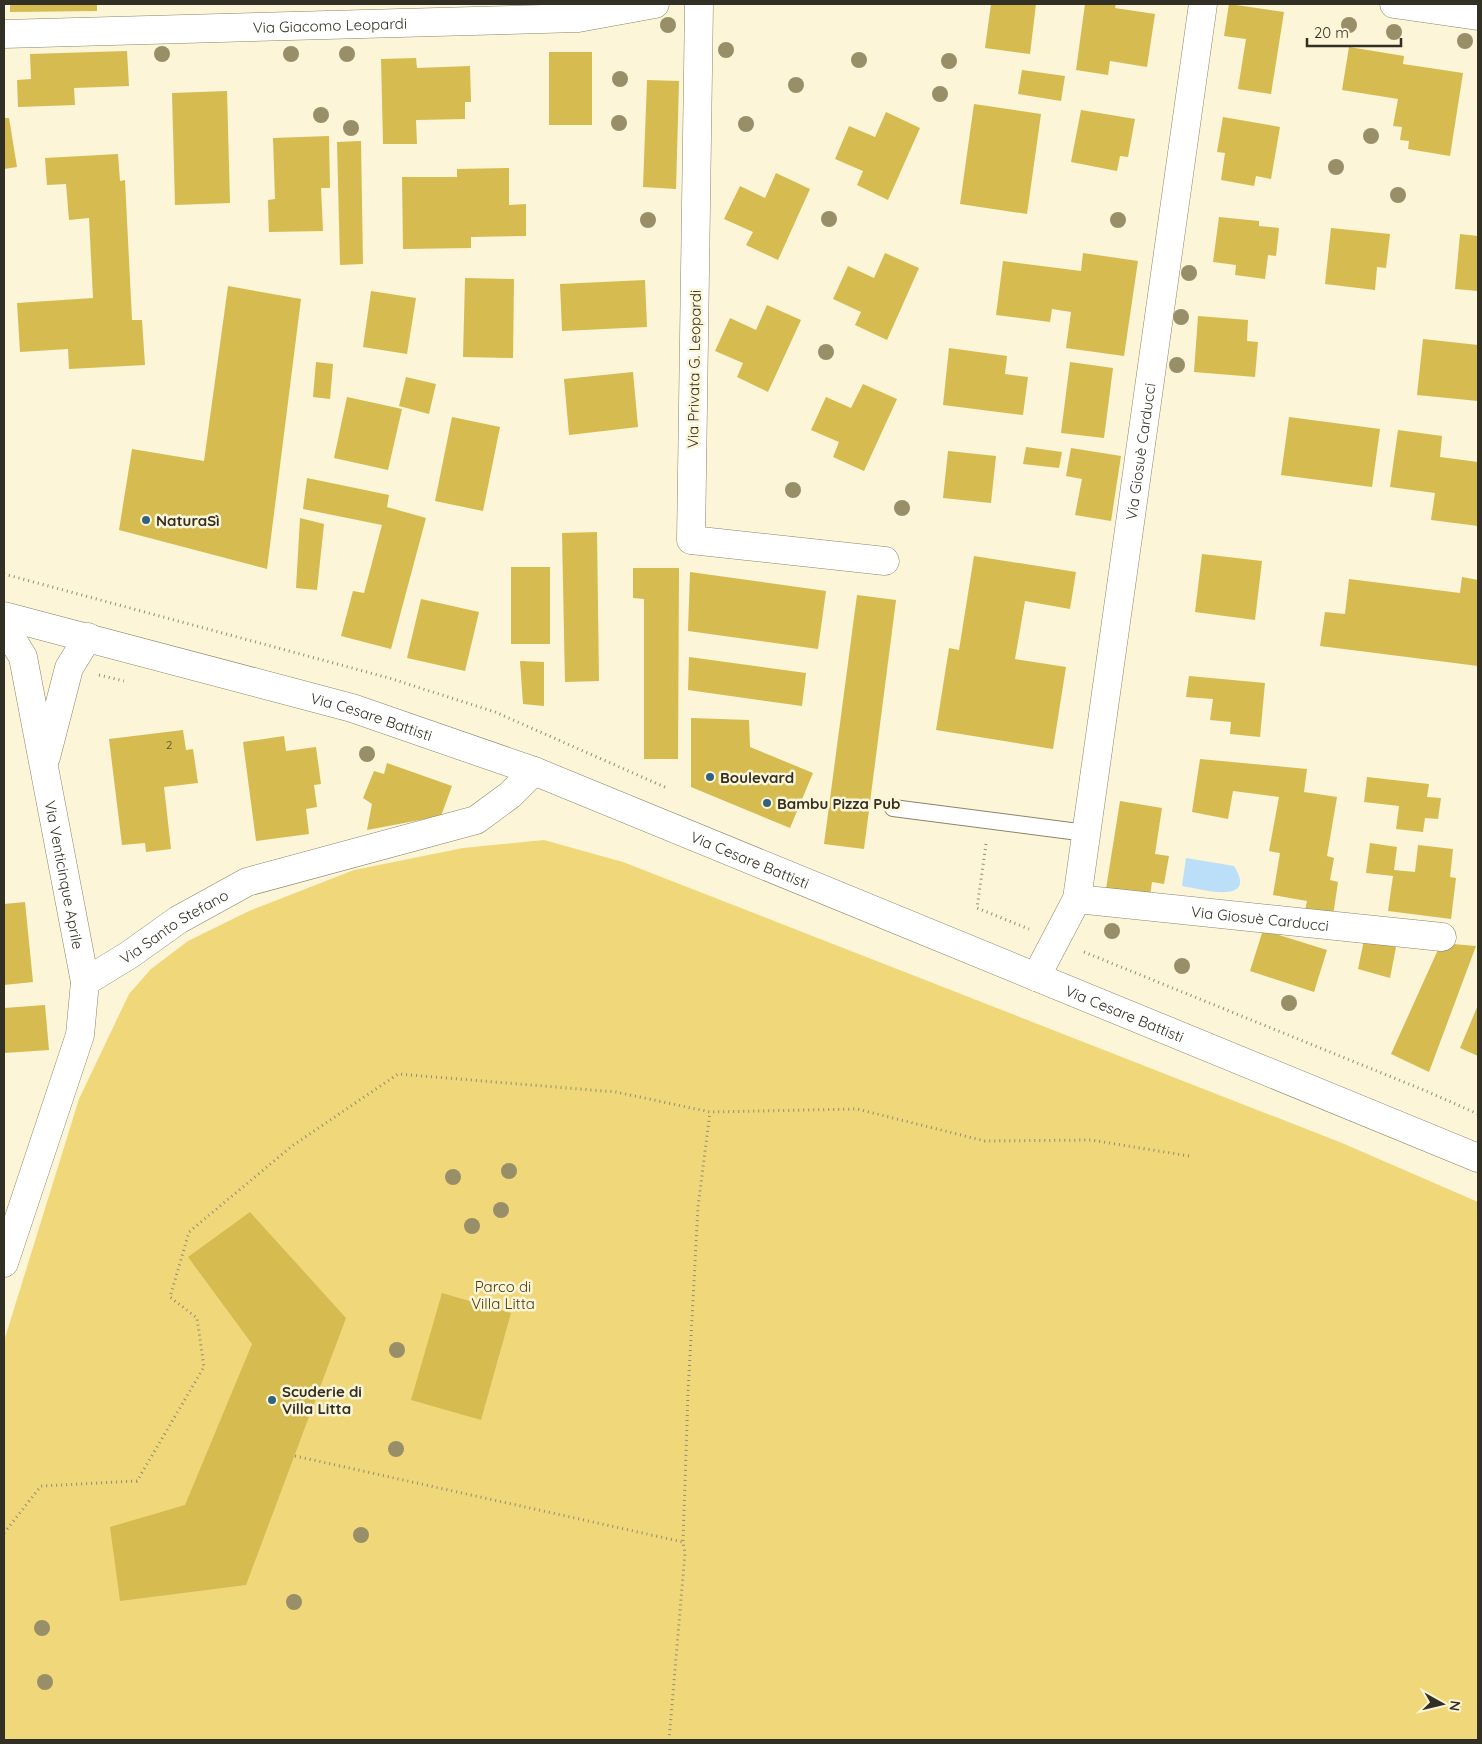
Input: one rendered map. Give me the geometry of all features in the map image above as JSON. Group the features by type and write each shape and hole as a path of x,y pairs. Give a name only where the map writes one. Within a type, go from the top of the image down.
{"street":[{"name":"Via Giacomo Leopardi","path":"4,34 578,18 655,4"},
{"name":"Via Privata G. Leopardi","path":"699,4 691,540 885,561"},
{"name":"Via Giosuè Carducci","path":"1036,977 1077,899 1203,4"},
{"path":"1394,4 1478,16"},
{"name":"Via Cesare Battisti","path":"4,616 352,708 534,771 1478,1158"},
{"name":"Via Venticinque Aprile","path":"4,626 23,657 85,982"},
{"name":"Via Venticinque Aprile","path":"44,766 69,668 88,637"},
{"name":"Via Santo Stefano","path":"85,982 129,955 178,920 247,882 476,820 510,795 534,771"},
{"name":"Via Giosuè Carducci","path":"1077,899 1442,937"},
{"path":"4,1263 80,1036 85,982"}],"lane":[{"path":"893,808 1086,833"}],"path":[{"path":"4,574 398,681 495,712 667,788"},
{"path":"988,821 977,908 1478,1114"},
{"path":"4,1533 41,1486 137,1481 204,1367 197,1318 170,1297 189,1232 292,1146 398,1074 616,1092 710,1112 857,1109 985,1141 1091,1140 1189,1156"},
{"path":"669,1740 685,1553 683,1542 688,1393 698,1207 710,1112"},
{"path":"295,1456 683,1542"}],"green space":[{"name":"Parco di Villa Litta","path":"544,840 623,862 1342,1143 1478,1202 1478,1740 4,1740 4,1341 79,1099 129,994 151,969 188,941 249,911 354,870 463,848"}],"water":[{"path":"1186,858 1234,866 1240,878 1239,886 1233,891 1213,892 1182,886"}],"building":[{"path":"10,4 97,4 97,11 10,12"},
{"path":"991,4 1036,4 1030,54 985,48"},
{"path":"1085,4 1116,4 1115,8 1155,14 1147,67 1110,61 1108,75 1076,70"},
{"path":"1229,4 1284,12 1271,94 1238,89 1246,39 1224,36"},
{"path":"1349,47 1404,56 1403,64 1463,73 1450,156 1408,149 1409,141 1400,140 1402,127 1393,126 1398,99 1342,90"},
{"path":"127,51 129,86 74,88 75,105 18,107 17,80 31,79 30,54"},
{"path":"549,52 592,52 592,125 549,125"},
{"path":"416,58 417,68 470,66 471,102 465,102 465,119 416,120 417,144 383,144 381,59"},
{"path":"1022,70 1065,76 1061,101 1018,94"},
{"path":"647,80 679,81 676,189 643,187"},
{"path":"227,91 230,203 175,205 172,93"},
{"path":"974,104 1041,114 1027,214 960,204"},
{"path":"1081,110 1135,119 1128,157 1120,156 1117,171 1071,162"},
{"path":"886,112 920,128 888,200 857,185 863,171 835,159 849,126 875,137"},
{"path":"1223,117 1280,127 1271,179 1256,176 1254,186 1221,180 1225,153 1217,152"},
{"path":"4,118 9,118 17,167 4,169"},
{"path":"329,136 330,188 321,188 323,231 269,232 268,200 275,199 273,138"},
{"path":"361,141 363,264 340,265 337,142"},
{"path":"118,154 120,181 125,180 132,320 142,320 145,365 69,369 68,349 20,352 17,303 93,298 89,218 69,220 66,184 47,185 45,158"},
{"path":"509,168 509,205 526,204 526,236 471,237 471,248 403,249 402,177 457,177 457,169"},
{"path":"776,173 810,189 778,260 746,245 753,232 724,219 740,186 765,198"},
{"path":"1219,217 1259,221 1259,226 1279,228 1276,256 1268,255 1265,279 1235,275 1236,265 1213,262"},
{"path":"1331,228 1390,234 1386,268 1377,267 1375,290 1325,284"},
{"path":"1460,234 1478,236 1478,291 1455,289"},
{"path":"885,253 919,268 887,340 855,325 861,312 833,299 848,266 874,278"},
{"path":"1083,253 1138,261 1124,356 1066,348 1071,312 1052,309 1050,322 996,315 1003,261 1081,271"},
{"path":"465,278 514,279 513,358 463,357"},
{"path":"645,280 647,327 562,331 560,284"},
{"path":"228,286 301,299 267,569 119,530 132,449 204,461"},
{"path":"371,291 416,298 407,354 363,347"},
{"path":"767,305 801,320 768,392 737,377 743,363 715,351 730,318 756,330"},
{"path":"1198,316 1248,320 1247,341 1258,342 1255,377 1194,372"},
{"path":"1423,339 1478,345 1478,401 1417,395"},
{"path":"949,348 1007,356 1005,374 1028,377 1023,415 943,405"},
{"path":"316,362 333,364 330,399 313,397"},
{"path":"1070,362 1113,368 1104,438 1061,433"},
{"path":"633,372 638,427 569,435 564,379"},
{"path":"406,377 436,384 429,414 399,406"},
{"path":"863,384 897,399 864,471 833,457 839,442 811,430 826,397 851,408"},
{"path":"347,397 402,409 388,470 334,458"},
{"path":"452,417 500,427 483,511 435,501"},
{"path":"1289,417 1380,429 1372,487 1281,475"},
{"path":"1398,430 1442,436 1440,457 1478,462 1478,526 1431,520 1435,493 1390,487"},
{"path":"1026,447 1062,452 1059,468 1023,464"},
{"path":"1071,448 1121,456 1111,521 1075,515 1082,479 1066,476"},
{"path":"948,451 996,456 991,503 943,498"},
{"path":"307,478 389,495 387,507 426,518 391,649 341,636 353,591 364,593 382,525 303,509"},
{"path":"300,518 324,524 317,590 296,588"},
{"path":"597,532 599,681 565,682 562,533"},
{"path":"1202,554 1262,561 1255,620 1195,612"},
{"path":"974,556 1076,572 1070,609 1025,601 1015,659 1066,667 1053,749 936,730 949,648 959,650"},
{"path":"511,567 550,567 550,644 511,644"},
{"path":"633,568 679,568 678,759 644,759 644,599 633,598"},
{"path":"690,572 826,591 818,649 688,631"},
{"path":"1462,577 1478,580 1478,666 1320,646 1325,612 1345,614 1349,579 1460,593"},
{"path":"857,595 896,600 864,849 824,844"},
{"path":"421,599 479,612 465,671 407,658"},
{"path":"689,657 806,673 802,706 688,690"},
{"path":"520,661 544,662 544,706 523,704"},
{"path":"1189,676 1265,683 1260,737 1230,734 1231,722 1210,720 1213,699 1186,697"},
{"path":"691,718 749,720 750,747 813,773 790,828 691,787"},
{"path":"183,730 186,750 193,749 198,783 164,787 171,849 146,852 145,843 122,845 109,739"},
{"path":"284,736 286,751 316,747 321,784 314,785 317,807 306,809 309,834 256,841 243,742"},
{"path":"1200,759 1307,769 1304,792 1337,797 1327,856 1334,858 1330,880 1338,882 1333,916 1305,911 1307,901 1273,895 1280,853 1269,851 1279,797 1233,791 1228,819 1192,812"},
{"path":"387,763 452,786 441,816 367,830 372,804 363,798 374,771 384,774"},
{"path":"1367,777 1429,784 1427,797 1441,798 1438,819 1425,818 1423,832 1396,829 1399,806 1364,802"},
{"path":"1120,801 1162,808 1155,854 1169,856 1164,884 1152,882 1150,896 1106,889"},
{"path":"1370,843 1397,847 1394,870 1415,872 1418,845 1453,849 1450,877 1456,878 1451,919 1388,911 1393,876 1366,873"},
{"path":"25,902 33,982 4,985 4,904"},
{"path":"1263,930 1327,950 1314,992 1250,971"},
{"path":"1364,940 1396,947 1390,978 1358,969"},
{"path":"1441,943 1476,946 1429,1072 1391,1054"},
{"path":"45,1005 49,1050 4,1053 4,1008"},
{"path":"1478,1005 1478,1056 1460,1048"},
{"name":"Scuderie di Villa Litta","path":"250,1212 346,1318 246,1585 120,1601 110,1527 185,1505 252,1344 188,1257"},
{"path":"442,1293 511,1313 481,1420 411,1400"}],"place":[{"name":"NaturaSì","path":"146,520"},
{"name":"Boulevard","path":"710,777"},
{"name":"Bambu Pizza Pub","path":"767,803"},
{"name":"Scuderie di Villa Litta","path":"272,1400"}]}
